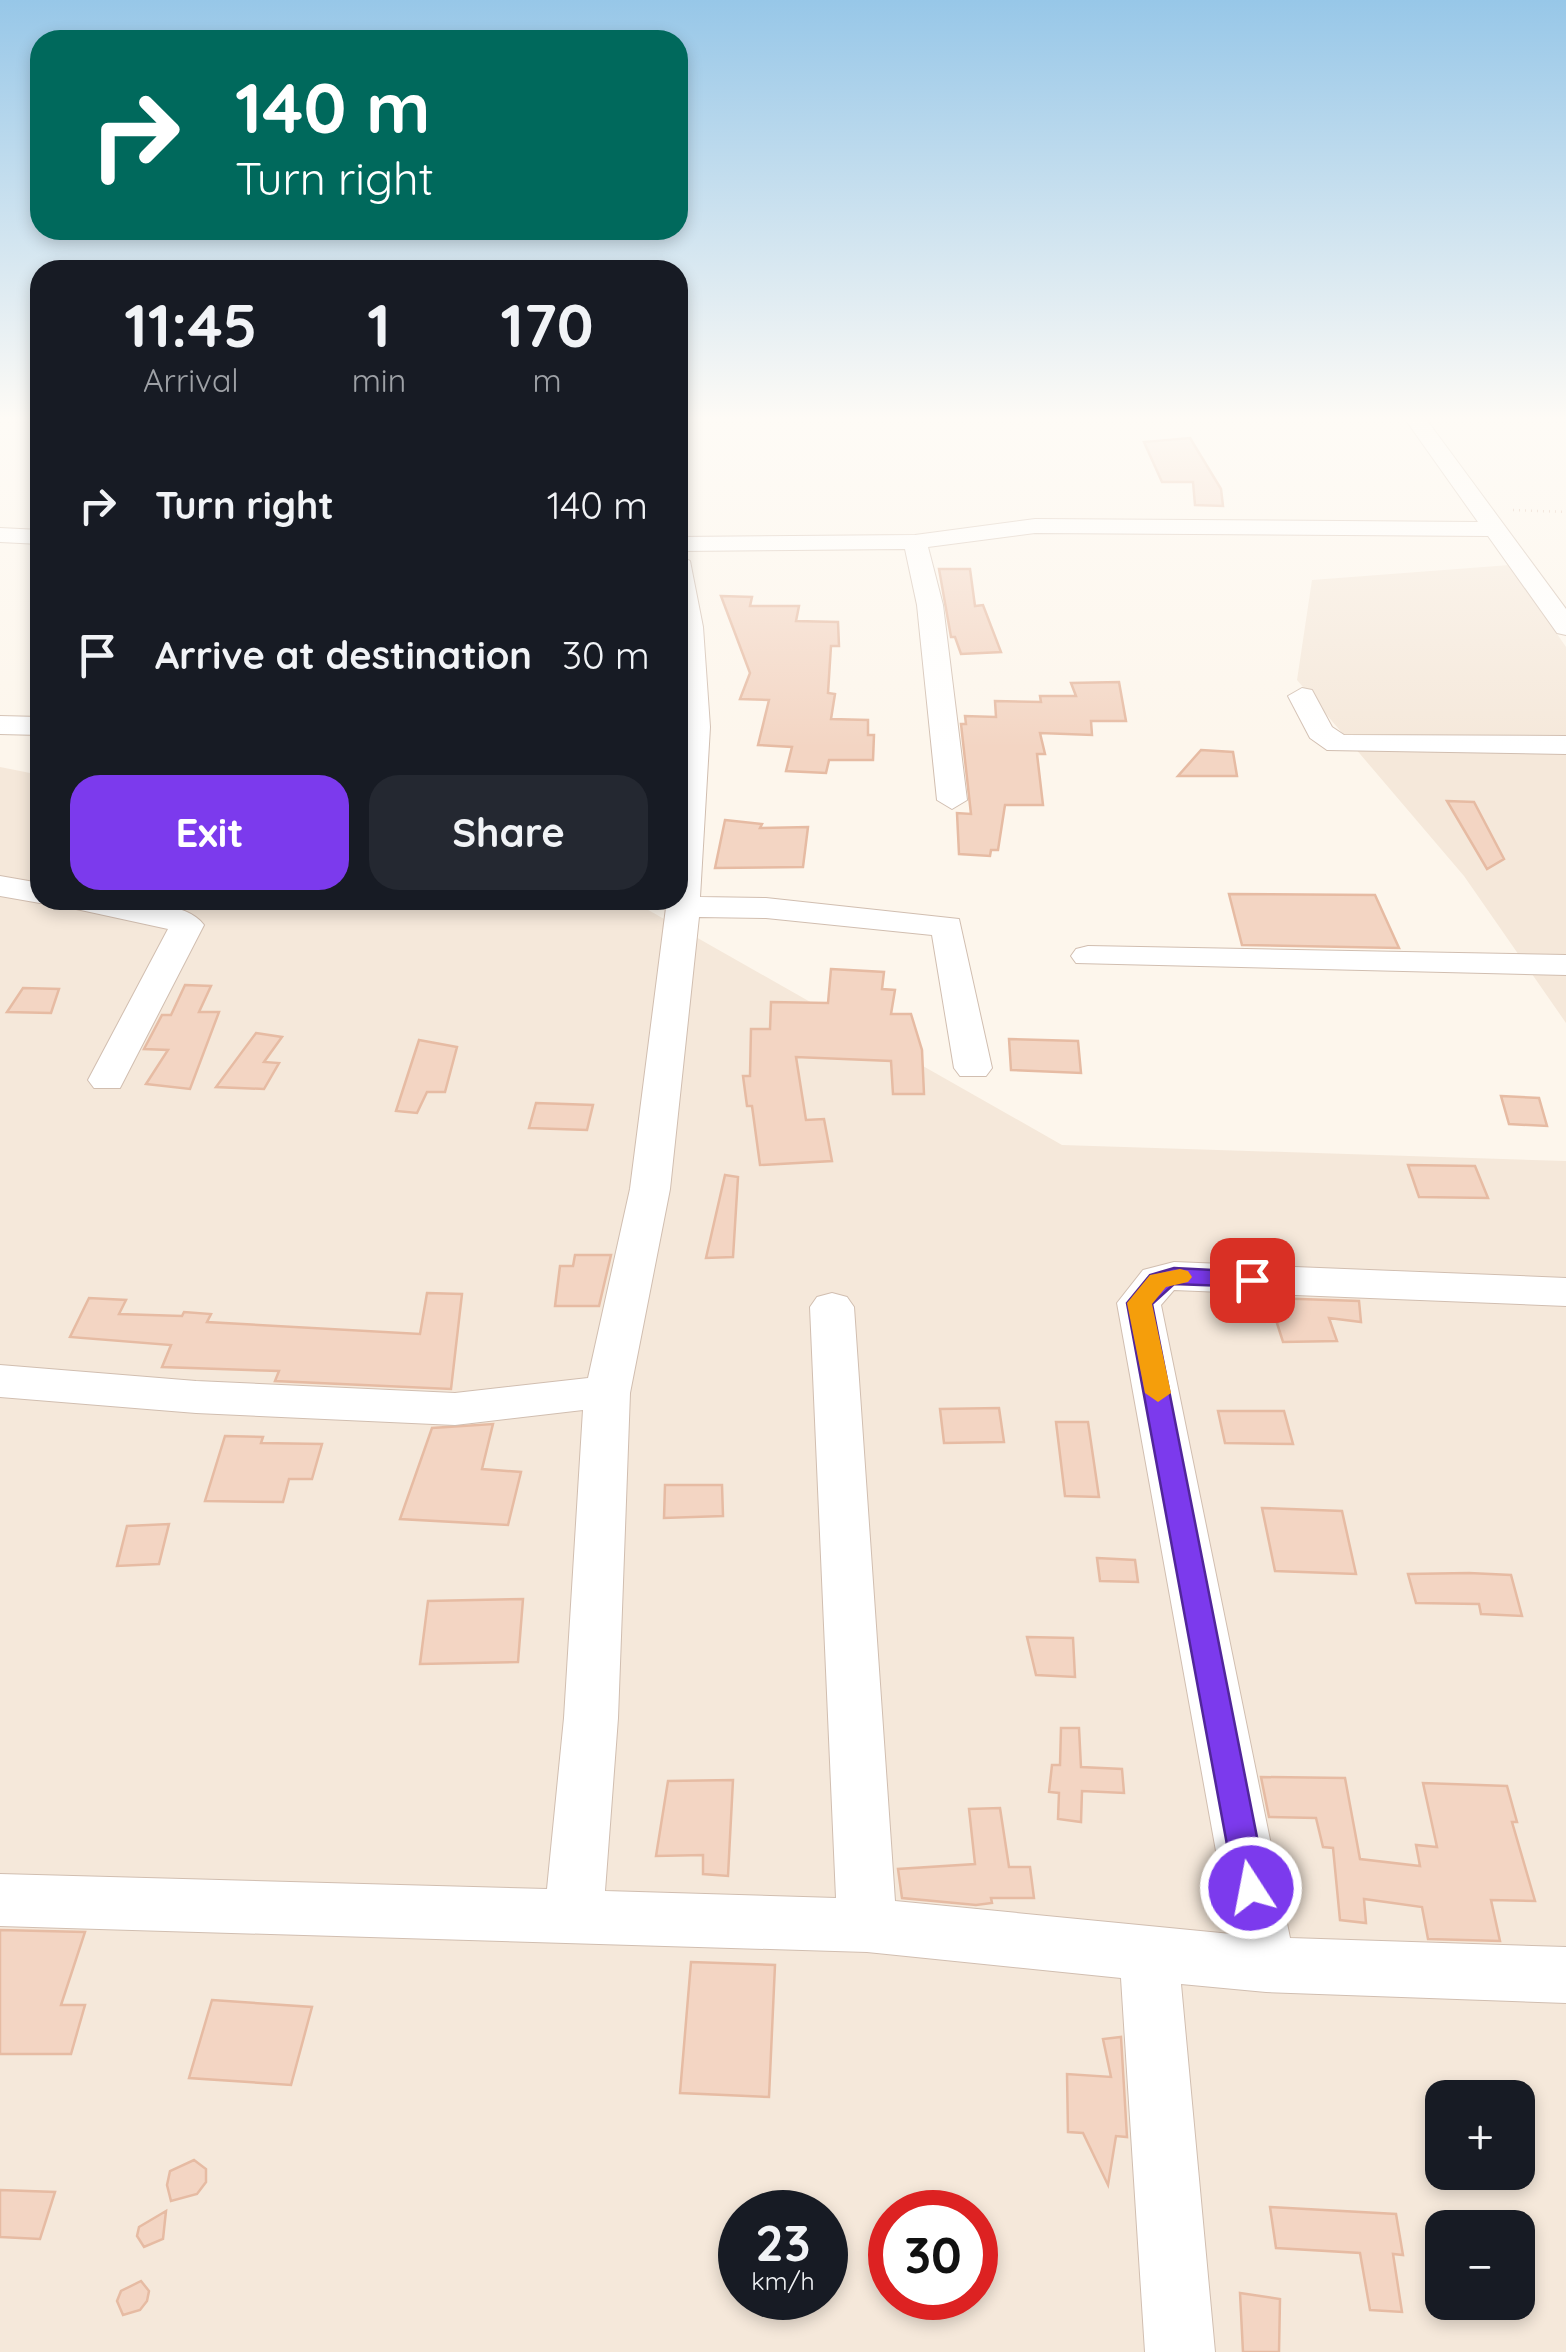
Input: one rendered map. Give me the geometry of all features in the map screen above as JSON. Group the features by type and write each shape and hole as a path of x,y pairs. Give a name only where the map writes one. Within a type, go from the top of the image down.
{"street":[{"path":"688,544 915,542 1014,529"},
{"path":"1458,529 1495,529 1566,627"},
{"path":"0,535 30,536"},
{"path":"915,542 930,605 952,800"},
{"path":"688,679 696,727 688,838"},
{"path":"1302,696 1320,732 1337,744 1566,745"},
{"path":"0,725 30,726"},
{"path":"0,886 30,891"},
{"path":"688,907 766,908 947,926 973,1068"},
{"path":"108,1080 187,925 130,910"},
{"path":"574,1917 591,1718 607,1393 650,1190 683,910"},
{"path":"1088,956 1566,965"},
{"path":"1266,1964 1140,1303 1158,1280 1174,1276 1566,1292"},
{"path":"832,1307 867,1925"},
{"path":"0,1381 196,1397 454,1409 546,1394 607,1393"},
{"path":"0,1900 867,1925 1266,1964 1566,1975"},
{"path":"1149,1953 1180,2352"}],"shaded area":[{"path":"1510,565 1566,647 1566,1023 1464,876 1297,680 1312,580"},
{"path":"0,767 30,773 30,910 648,910 1062,1145 1566,1161 1566,2352 0,2352"}],"building":[{"path":"939,569 970,569 975,606 983,605 1001,652 961,654 955,637 951,637"},
{"path":"721,596 752,597 750,606 799,606 796,621 838,622 839,646 831,646 828,693 835,694 831,719 868,720 868,735 874,735 873,760 829,760 826,773 786,771 792,747 758,745 769,700 740,699 750,673"},
{"path":"1119,682 1126,721 1091,721 1092,735 1040,733 1045,754 1037,754 1043,805 1005,805 998,850 991,850 990,856 959,854 957,813 971,814 961,724 966,724 965,716 996,717 995,701 1041,702 1040,696 1076,696 1071,683"},
{"path":"1201,750 1233,752 1237,776 1178,776"},
{"path":"1447,801 1474,802 1504,859 1487,869"},
{"path":"725,820 762,824 760,828 808,827 803,867 715,868"},
{"path":"1229,894 1375,895 1399,948 1242,945"},
{"path":"831,969 884,972 882,989 895,990 891,1014 911,1014 922,1050 924,1094 893,1094 891,1061 796,1057 806,1120 824,1119 832,1161 760,1165 752,1106 747,1106 743,1076 750,1076 751,1029 770,1029 771,1002 828,1003"},
{"path":"185,985 211,986 199,1012 219,1012 190,1089 146,1084 168,1050 144,1049 162,1015 171,1015"},
{"path":"23,988 59,989 51,1013 7,1012"},
{"path":"256,1033 282,1037 264,1062 279,1063 264,1089 216,1087"},
{"path":"1009,1039 1078,1041 1081,1073 1011,1070"},
{"path":"419,1040 457,1047 445,1092 427,1092 417,1113 396,1111"},
{"path":"1501,1096 1539,1098 1547,1126 1509,1124"},
{"path":"536,1103 593,1105 587,1130 529,1128"},
{"path":"1408,1165 1475,1166 1488,1198 1419,1197"},
{"path":"725,1175 738,1177 733,1257 706,1258"},
{"path":"575,1255 611,1255 599,1306 555,1306 560,1266 573,1266"},
{"path":"427,1293 462,1294 451,1389 275,1381 279,1371 162,1367 171,1345 70,1337 89,1298 126,1300 119,1314 182,1316 184,1312 211,1314 207,1322 420,1334"},
{"path":"1269,1298 1359,1301 1361,1322 1329,1318 1337,1341 1283,1342"},
{"path":"999,1408 1004,1442 944,1443 940,1409"},
{"path":"1218,1411 1284,1411 1293,1444 1225,1443"},
{"path":"1056,1422 1088,1422 1099,1497 1065,1496"},
{"path":"493,1424 482,1469 521,1472 508,1525 400,1519 432,1428"},
{"path":"225,1436 263,1437 261,1443 322,1444 312,1479 289,1479 283,1502 205,1501"},
{"path":"665,1485 722,1485 723,1516 664,1518"},
{"path":"1262,1508 1342,1511 1356,1574 1275,1571"},
{"path":"169,1524 159,1564 117,1566 127,1526"},
{"path":"1097,1558 1135,1560 1138,1582 1100,1581"},
{"path":"1408,1574 1511,1575 1522,1616 1481,1614 1479,1604 1416,1603"},
{"path":"523,1599 518,1662 420,1664 428,1601"},
{"path":"1027,1637 1073,1638 1075,1677 1036,1675"},
{"path":"1061,1728 1079,1728 1081,1767 1122,1769 1124,1793 1082,1791 1081,1822 1058,1819 1059,1793 1049,1792 1052,1765 1060,1765"},
{"path":"1261,1777 1345,1778 1360,1859 1420,1866 1416,1845 1437,1847 1423,1783 1507,1786 1517,1822 1512,1822 1535,1901 1491,1900 1500,1941 1428,1939 1422,1907 1364,1899 1366,1923 1340,1920 1333,1848 1323,1847 1316,1818 1269,1817"},
{"path":"733,1780 728,1876 703,1874 703,1855 656,1856 668,1781"},
{"path":"1000,1808 1009,1867 1030,1867 1034,1898 991,1898 992,1903 976,1905 902,1898 898,1869 975,1864 969,1809"},
{"path":"0,1930 85,1932 61,2005 85,2005 71,2054 0,2054"},
{"path":"691,1962 775,1965 769,2097 680,2093"},
{"path":"212,2000 312,2007 291,2085 189,2078"},
{"path":"1121,2037 1127,2137 1116,2136 1108,2185 1083,2133 1068,2132 1067,2074 1111,2077 1103,2039"},
{"path":"194,2160 206,2169 206,2182 197,2194 171,2201 167,2185 170,2171"},
{"path":"0,2190 55,2192 40,2239 0,2237"},
{"path":"1270,2207 1396,2214 1403,2255 1393,2254 1402,2312 1370,2310 1360,2253 1276,2248"},
{"path":"166,2211 163,2239 144,2247 137,2236 139,2227"},
{"path":"141,2281 149,2291 147,2301 140,2310 123,2315 117,2301 121,2291"},
{"path":"1240,2293 1280,2299 1279,2352 1243,2352"}],"slow traffic":[{"path":"1158,1393 1140,1303 1158,1280 1180,1277"}],"route":[{"path":"1251,1888 1140,1303 1158,1280 1174,1276 1252,1280"}]}
